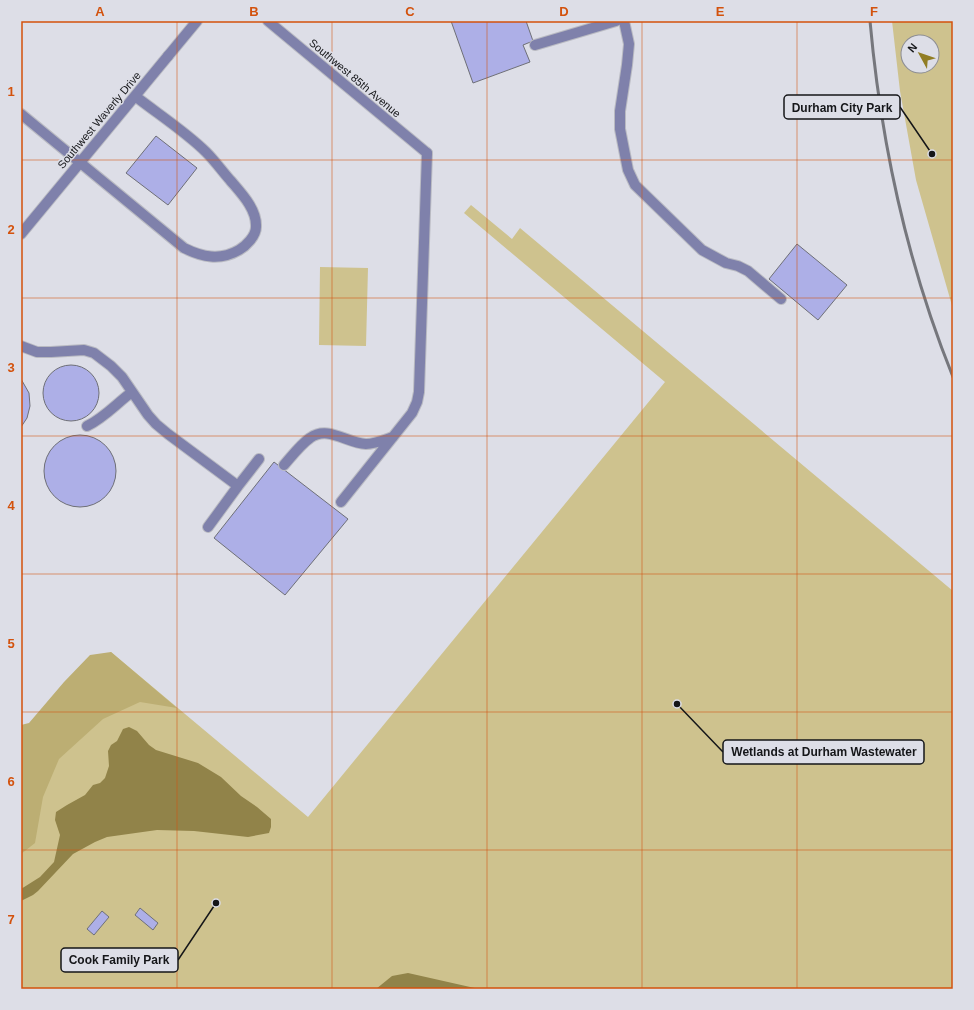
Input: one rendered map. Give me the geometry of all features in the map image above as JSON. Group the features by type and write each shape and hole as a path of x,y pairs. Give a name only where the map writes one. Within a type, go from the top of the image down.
{"street":[{"name":"Southwest Waverly Drive","path":"21,234 197,21"},
{"name":"Southwest 85th Avenue","path":"268,21 427,153 419,392 417,402 412,413 393,436"},
{"path":"535,45 616,21"},
{"path":"624,21 629,44 620,111 620,129 628,170 635,185 702,250 726,263 738,266 748,271 781,299"},
{"path":"21,114 184,248 196,254 208,257 231,255 241,249 252,239 256,228 254,214 247,200 207,153 135,96"},
{"path":"21,346 37,352 84,350 94,353 122,377 148,415 168,434 238,486"},
{"path":"87,426 98,421 116,403 132,392"},
{"path":"284,465 309,438 319,434 330,433 364,444 374,443 393,436"},
{"path":"341,502 393,436"},
{"path":"208,527 259,459"}],"shaded area":[{"path":"892,21 953,21 953,309 916,180 900,91"},
{"path":"471,205 512,239 520,228 953,591 953,989 21,989 21,759 111,652 308,817 665,382 464,213"},
{"path":"320,267 368,268 366,346 319,345"},
{"path":"111,652 177,708 140,702 103,719 59,759 43,797 35,843 21,854 21,725 29,723 64,682 90,655"},
{"path":"129,727 137,731 149,745 156,750 198,763 221,777 241,796 271,819 269,833 248,837 194,831 157,830 107,837 73,854 38,891 21,901 21,889 40,877 54,862 60,835 55,820 56,812 85,795 93,785 100,783 105,778 109,766 108,751 111,745 117,741 123,729"},
{"path":"408,973 479,989 376,989 392,976"}],"building":[{"path":"451,21 526,21 533,41 523,45 530,62 473,83"},
{"path":"156,136 197,168 168,205 126,173"},
{"path":"797,244 847,285 818,320 769,279"},
{"path":"71,365 82,367 91,373 97,382 99,393 97,404 91,413 82,419 71,421 60,419 51,413 45,404 43,393 45,382 51,373 60,367"},
{"path":"21,379 29,393 30,406 27,418 21,427"},
{"path":"73,435 87,435 106,445 116,464 116,478 106,497 87,507 73,507 54,497 44,478 44,464 54,445"},
{"path":"274,462 348,519 285,595 214,538"},
{"path":"140,908 158,923 153,930 135,915"},
{"path":"102,911 109,917 94,935 87,929"}],"railway":[{"path":"870,21 881,112 898,202 922,290 953,377"}],"place":[{"name":"Durham City Park","path":"932,154"},
{"name":"Wetlands at Durham Wastewater","path":"677,704"},
{"name":"Cook Family Park","path":"216,903"}]}
